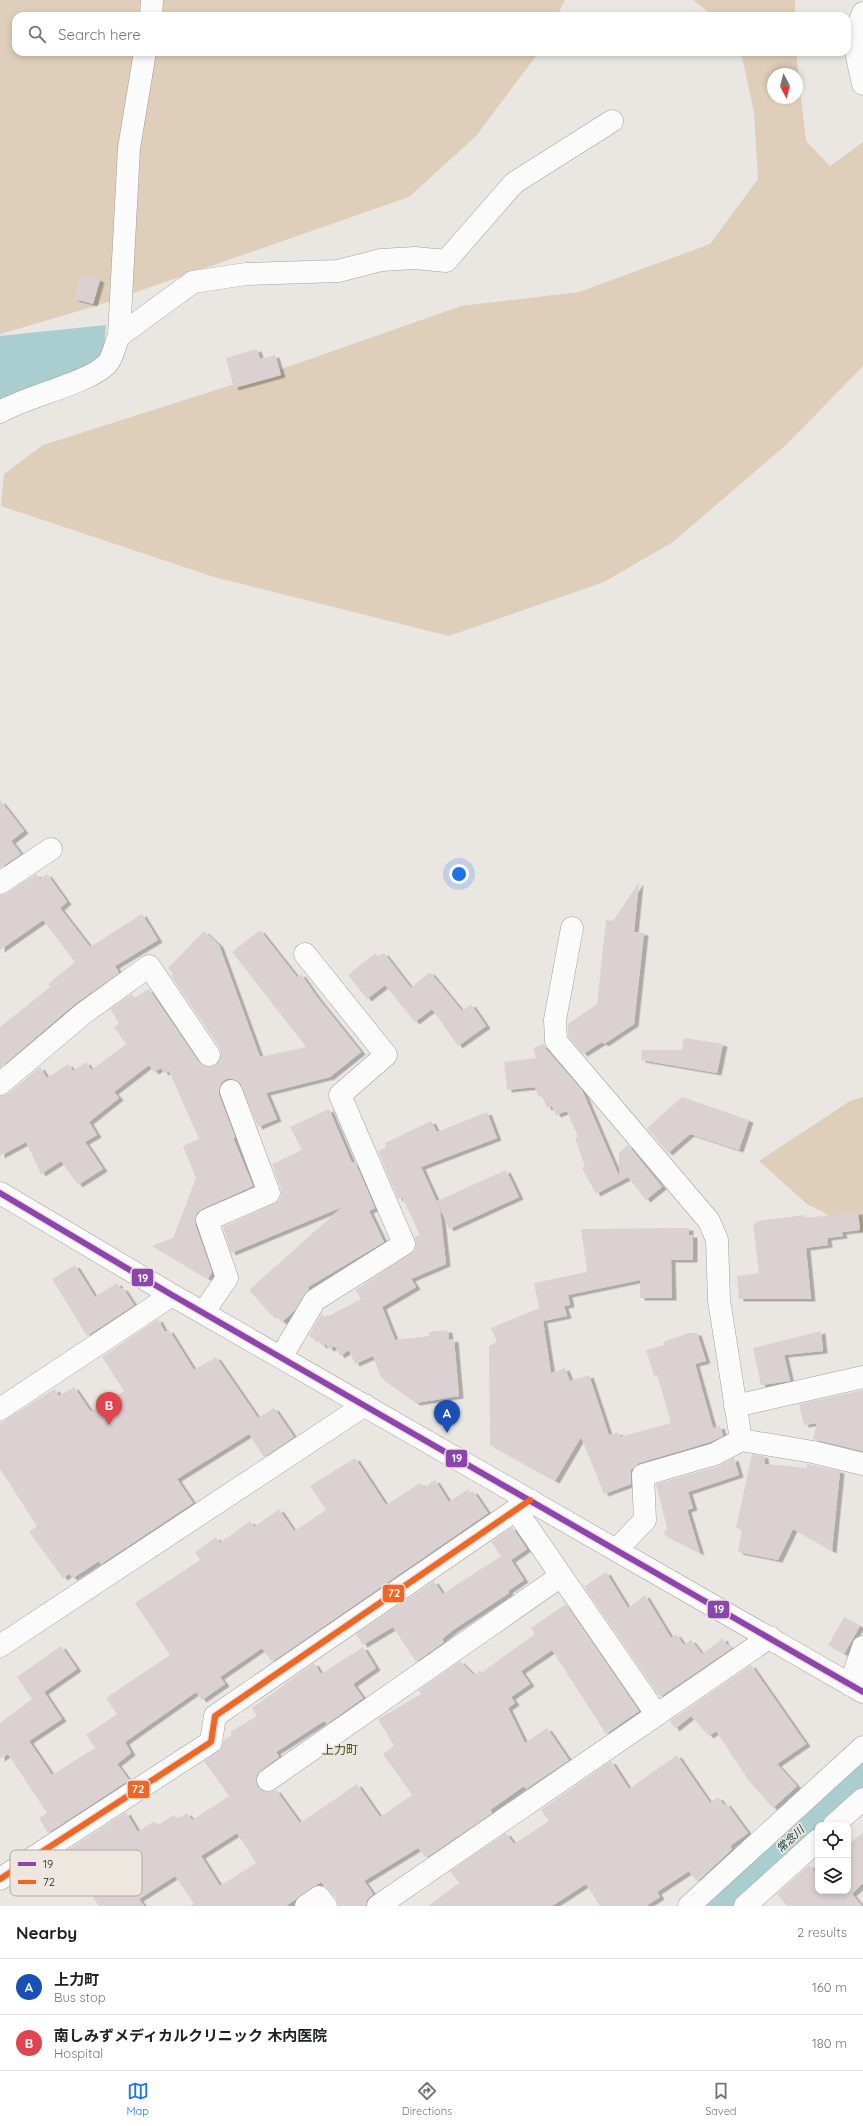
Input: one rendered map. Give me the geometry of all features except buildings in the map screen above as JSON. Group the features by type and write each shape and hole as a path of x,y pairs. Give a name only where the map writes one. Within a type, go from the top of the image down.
{"street":[{"path":"151,12 152,0"},
{"path":"863,13 856,28 854,43 863,84"},
{"path":"0,412 15,403 90,376 107,364 119,336 129,148 145,56"},
{"path":"119,336 193,282 246,274 338,271 381,260 415,258 446,261 514,184 612,121"},
{"path":"0,883 51,849"},
{"path":"572,928 554,1020 556,1041 709,1221 717,1240 719,1300 741,1440"},
{"path":"281,1357 315,1300 404,1244 340,1095 386,1055 305,954"},
{"path":"0,1084 84,1013 149,966 208,1055"},
{"path":"203,1313 227,1278 207,1220 269,1193 231,1091"},
{"path":"0,1193 172,1295 365,1405 523,1505 616,1549 857,1688 863,1647"},
{"path":"0,1409 172,1295"},
{"path":"735,1406 863,1377"},
{"path":"0,1646 365,1405"},
{"path":"616,1549 645,1520 643,1475 716,1454 741,1440 813,1452 863,1464"},
{"path":"523,1505 560,1576 656,1715"},
{"path":"45,1850 211,1742 215,1716 523,1505"},
{"path":"268,1780 560,1576"},
{"path":"378,1906 770,1638"},
{"path":"689,1906 863,1747"},
{"path":"837,1822 863,1799"},
{"path":"745,1906 815,1843"},
{"path":"0,1879 10,1873"},
{"path":"306,1906 319,1897 326,1906"}],"shaded area":[{"path":"0,0 565,0 559,12 12,12 12,56 536,56 476,136 409,197 96,306 0,334"},
{"path":"693,0 795,0 795,12 708,12"},
{"path":"742,56 796,56 798,68 767,68 767,104 802,104 806,141 830,166 863,142 863,366 787,444 673,542 604,582 449,636 214,577 1,506 4,474 43,445 276,371 461,306 579,292 710,244 758,179 754,113"},
{"path":"863,1097 863,1233 807,1204 759,1161 850,1101"}],"water":[{"path":"106,325 103,360 0,406 0,336"}],"waterway":[{"name":"常念川","path":"718,1906 863,1771"}],"transit line":[{"name":"19","path":"0,1193 172,1295 863,1692"},
{"name":"72","path":"45,1850 211,1742 215,1716 530,1500"},
{"name":"72","path":"0,1879 10,1873"}],"place":[{"name":"南しみずメディカルクリニック 木内医院","path":"109,1425"},
{"name":"上力町","path":"447,1433"}],"district":[{"name":"上力町","path":"340,1750"}]}
